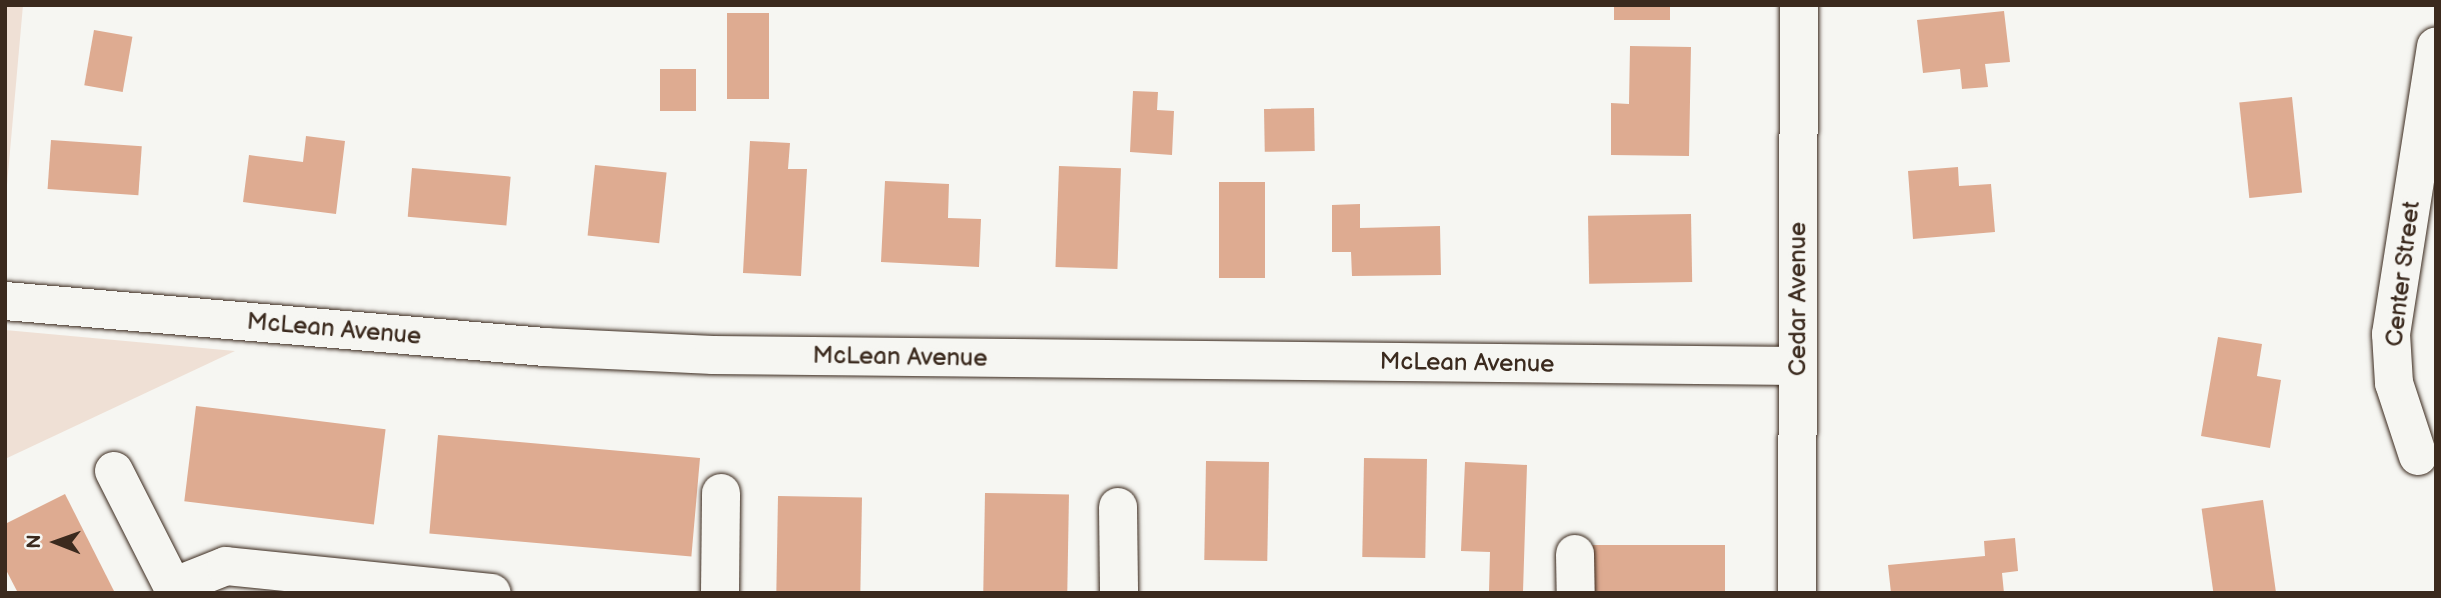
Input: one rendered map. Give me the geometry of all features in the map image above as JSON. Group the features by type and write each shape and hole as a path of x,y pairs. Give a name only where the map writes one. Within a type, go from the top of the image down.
{"street":[{"name":"Cedar Avenue","path":"1797,593 1799,5"},
{"name":"Center Street","path":"2417,456 2394,383 2391,334 2436,47"},
{"name":"McLean Avenue","path":"5,301 545,347 712,355 1798,366"},
{"path":"114,471 175,590 226,566 492,593"},
{"path":"720,593 721,493"},
{"path":"1118,507 1119,593"},
{"path":"1575,554 1576,593"}],"shaded area":[{"path":"5,5 23,5 5,207"},
{"path":"5,330 235,351 5,459"}],"building":[{"path":"1614,5 1670,5 1670,20 1614,20"},
{"path":"2004,11 2010,62 1985,64 1988,87 1962,89 1960,69 1923,73 1917,20"},
{"path":"727,13 769,13 769,99 727,99"},
{"path":"94,30 132,37 123,92 84,85"},
{"path":"1630,46 1691,47 1689,156 1611,155 1611,103 1629,104"},
{"path":"660,69 696,69 696,111 660,111"},
{"path":"1133,91 1158,92 1157,110 1174,111 1172,155 1130,152"},
{"path":"2292,97 2302,192 2249,198 2239,103"},
{"path":"1314,108 1315,151 1265,152 1264,109"},
{"path":"306,136 345,141 336,214 243,202 249,155 303,162"},
{"path":"51,140 142,146 138,195 48,189"},
{"path":"750,141 790,143 788,169 807,169 801,276 743,273"},
{"path":"595,165 667,173 659,243 588,236"},
{"path":"1059,166 1121,168 1117,269 1055,267"},
{"path":"1958,167 1959,186 1991,184 1995,232 1913,239 1908,171"},
{"path":"412,168 511,177 506,225 408,217"},
{"path":"885,181 949,184 948,218 981,219 979,267 881,262"},
{"path":"1219,182 1265,182 1265,278 1219,278"},
{"path":"1360,204 1360,228 1440,226 1441,275 1352,276 1351,252 1332,252 1332,205"},
{"path":"1691,214 1692,282 1589,284 1588,216"},
{"path":"2218,337 2262,344 2257,376 2281,380 2270,448 2201,436"},
{"path":"196,406 386,429 374,525 184,501"},
{"path":"438,435 700,458 691,557 429,534"},
{"path":"1364,458 1427,459 1425,558 1362,557"},
{"path":"1206,461 1269,462 1267,561 1204,560"},
{"path":"1465,462 1527,465 1523,592 1489,591 1490,552 1461,551"},
{"path":"985,493 1069,494 1067,593 983,593"},
{"path":"65,494 115,593 18,593 5,568 5,524"},
{"path":"778,496 862,497 860,593 776,593"},
{"path":"2263,500 2276,593 2213,593 2202,509"},
{"path":"2015,538 2018,571 2002,573 2004,593 1891,593 1888,565 1985,556 1984,541"},
{"path":"1588,545 1725,545 1725,593 1588,593"}]}
